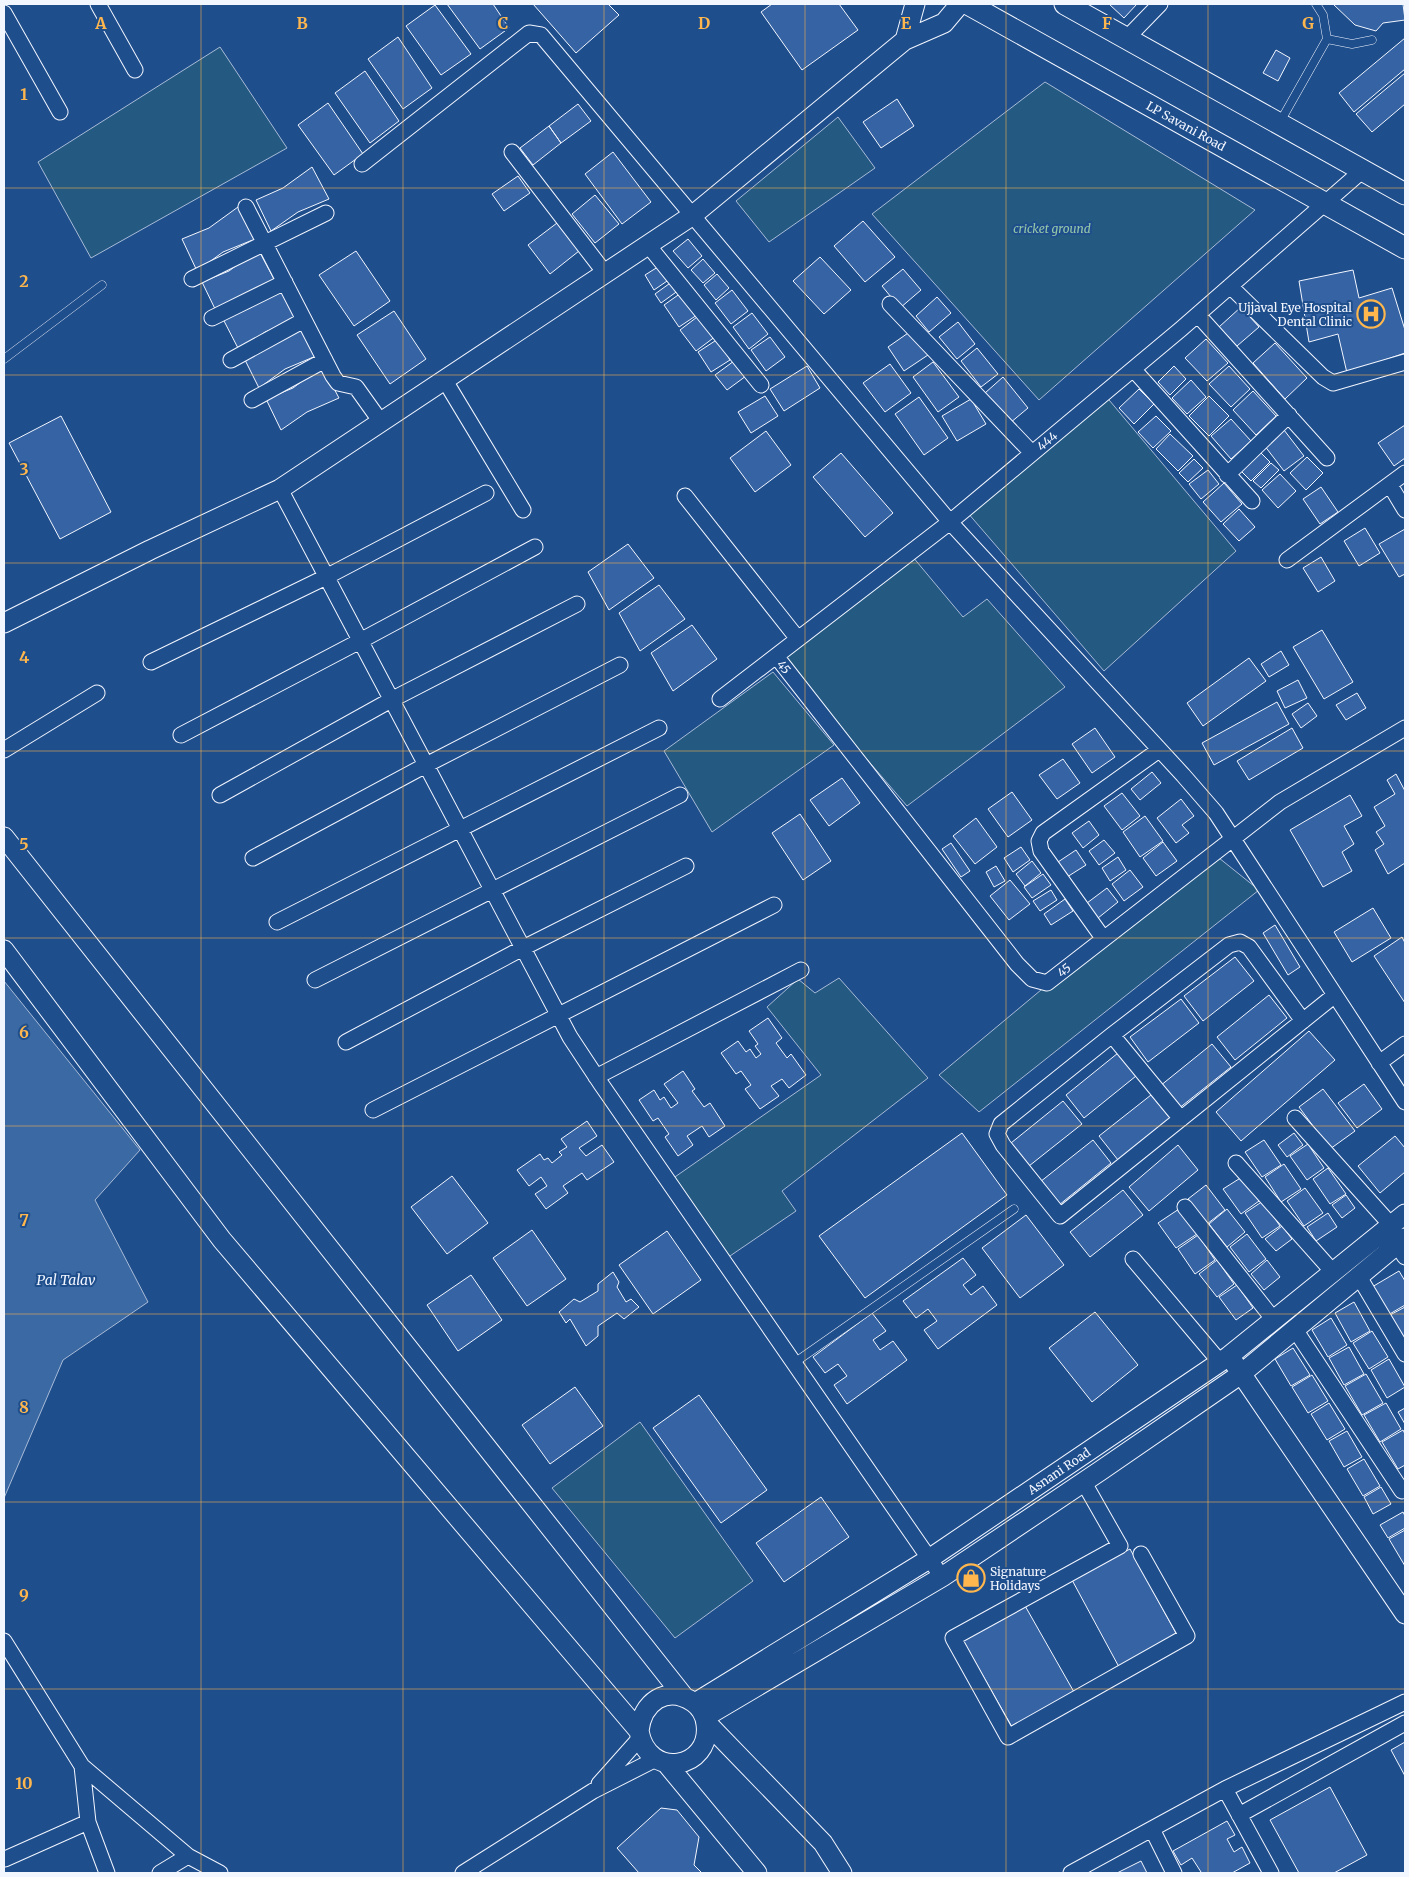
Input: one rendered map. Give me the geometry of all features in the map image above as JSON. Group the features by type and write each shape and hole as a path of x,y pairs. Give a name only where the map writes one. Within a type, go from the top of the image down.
{"main road":[{"name":"LP Savani Road","path":"968,4 1405,248"},
{"path":"1065,4 1405,194"}],"street":[{"path":"98,4 135,70"},
{"path":"905,40 915,4"},
{"path":"4,623 150,550 280,489 693,214 905,40 944,23 960,4"},
{"path":"1127,38 1160,4"},
{"path":"4,13 60,112"},
{"path":"362,164 529,33 541,35 950,522 1216,813 1405,1102"},
{"path":"512,152 605,273"},
{"name":"444","path":"720,699 950,522 1198,314 1362,170"},
{"path":"246,207 338,383 356,388 381,422"},
{"path":"192,279 326,213"},
{"path":"648,244 761,385"},
{"path":"212,318 285,282"},
{"path":"1230,286 1323,377 1333,383 1405,362"},
{"path":"890,304 1032,453"},
{"path":"1198,314 1327,458"},
{"path":"231,360 304,320"},
{"path":"252,400 325,360"},
{"path":"1133,369 1252,501"},
{"path":"444,379 523,510"},
{"path":"1227,475 1289,415"},
{"path":"1287,560 1405,473"},
{"path":"1390,485 1405,510"},
{"path":"280,489 570,1037 942,1577"},
{"path":"151,662 326,577 486,493"},
{"path":"685,496 798,639"},
{"path":"181,734 360,642 535,547"},
{"path":"220,795 391,700 577,604"},
{"name":"45","path":"776,656 1017,964 1032,979 1047,983 1232,837 1280,802 1405,728"},
{"path":"253,858 426,765 620,665"},
{"path":"4,750 97,693"},
{"path":"277,922 659,728"},
{"path":"1104,938 1041,851 1039,841 1043,833 1159,750"},
{"path":"315,980 680,795"},
{"path":"4,837 698,1710 822,1843 842,1873"},
{"path":"346,1042 523,948 686,866"},
{"path":"373,1110 774,905"},
{"path":"1303,1021 1248,947 1240,942 1229,945 1001,1124 997,1134 1003,1145 1060,1216 1303,1021 1335,995"},
{"path":"4,950 222,1240 639,1734 647,1752 661,1761 757,1873"},
{"path":"596,1077 801,970"},
{"path":"1112,1035 1181,1119"},
{"path":"1379,1063 1405,1044"},
{"path":"1294,1118 1398,1220"},
{"path":"1236,1163 1333,1272"},
{"path":"1185,1207 1274,1320"},
{"name":"Asnani Road","path":"698,1710 930,1559 1224,1359 1398,1220"},
{"name":"Asnani Road","path":"698,1710 942,1577 1241,1374 1358,1275 1403,1247"},
{"path":"1133,1259 1224,1359 1241,1374 1405,1614"},
{"path":"1358,1275 1405,1354"},
{"path":"1294,1328 1402,1492"},
{"path":"1083,1481 1120,1546 953,1638 1008,1737 1186,1636 1141,1554"},
{"path":"4,1641 82,1766 188,1856 220,1873"},
{"path":"464,1873 593,1791 661,1761 677,1764 697,1754 704,1744 707,1733 698,1710 674,1695 663,1697 653,1702 645,1710 640,1720 639,1734 593,1791"},
{"path":"1071,1873 1225,1789 1405,1702"},
{"path":"1239,1815 1405,1723"},
{"path":"82,1766 88,1822 107,1873"},
{"path":"1225,1789 1271,1873"},
{"path":"4,1857 88,1822"},
{"path":"1152,1829 1174,1873"},
{"path":"160,1873 188,1856"}],"lane":[{"path":"1279,123 1327,39 1324,15 1316,4"},
{"path":"1327,39 1352,44 1372,40"},
{"path":"4,359 102,285"},
{"path":"794,1363 1014,1209"}],"green space":[{"path":"220,47 287,148 91,258 38,162"},
{"name":"cricket ground","path":"1045,82 1255,210 1039,400 872,214"},
{"path":"838,117 875,168 769,242 736,201"},
{"path":"1104,394 1236,551 1104,671 967,512"},
{"path":"912,556 963,617 987,599 1065,687 907,806 780,658"},
{"path":"773,672 834,745 712,832 664,751"},
{"path":"1209,850 1259,890 979,1112 939,1075"},
{"path":"839,978 928,1078 782,1191 796,1211 727,1258 672,1179 821,1075 767,1007 798,979 815,993"},
{"path":"640,1422 753,1581 675,1638 552,1488"}],"water":[{"name":"Pal Talav","path":"4,981 140,1150 95,1200 148,1302 63,1360 4,1498"}],"building":[{"path":"447,4 493,4 509,28 480,49"},
{"path":"533,4 608,4 619,15 576,53"},
{"path":"772,4 839,4 858,30 802,70 761,12"},
{"path":"1109,4 1137,4 1124,18"},
{"path":"1333,4 1403,4 1405,20 1383,23 1376,31 1355,25"},
{"path":"435,5 471,54 441,75 406,26"},
{"path":"398,37 432,88 403,109 368,59"},
{"path":"1405,38 1405,69 1354,112 1339,93"},
{"path":"1276,50 1290,58 1278,81 1263,73"},
{"path":"365,71 399,121 370,143 335,93"},
{"path":"1405,73 1405,104 1372,132 1356,114"},
{"path":"897,99 914,126 881,148 863,122"},
{"path":"328,103 363,154 334,175 298,125"},
{"path":"578,104 591,121 561,143 549,126"},
{"path":"549,126 561,143 533,165 520,148"},
{"path":"613,152 651,202 622,224 585,174"},
{"path":"312,167 329,199 298,212 271,231 256,200 283,188"},
{"path":"518,176 530,193 504,211 492,194"},
{"path":"595,195 619,224 595,243 572,214"},
{"path":"238,207 255,239 223,252 197,271 182,239 209,228"},
{"path":"863,221 895,257 865,282 834,246"},
{"path":"557,223 579,251 550,274 528,245"},
{"path":"688,239 702,256 688,268 673,251"},
{"path":"258,249 275,281 217,313 202,282 229,271"},
{"path":"356,251 390,301 354,326 319,275"},
{"path":"820,257 851,290 824,314 793,281"},
{"path":"703,259 715,273 703,283 691,270"},
{"path":"661,265 670,279 654,290 645,275"},
{"path":"903,269 921,290 900,308 882,286"},
{"path":"1353,270 1359,298 1392,288 1405,330 1405,353 1347,373 1338,334 1309,342 1299,281"},
{"path":"717,274 729,288 716,300 704,285"},
{"path":"673,281 679,290 661,303 655,294"},
{"path":"279,286 297,319 265,332 239,350 223,319 250,308"},
{"path":"732,290 748,311 731,324 715,303"},
{"path":"681,293 697,315 679,327 664,305"},
{"path":"937,297 951,313 929,332 916,316"},
{"path":"1241,307 1259,327 1237,346 1219,327"},
{"path":"394,311 426,359 390,384 357,335"},
{"path":"752,313 768,334 749,349 733,327"},
{"path":"701,314 716,336 696,351 680,330"},
{"path":"958,322 975,344 957,359 939,337"},
{"path":"300,324 316,356 285,369 259,388 243,356"},
{"path":"911,331 928,355 904,371 888,347"},
{"path":"770,337 785,357 766,371 751,350"},
{"path":"718,339 730,360 711,372 698,352"},
{"path":"1206,339 1228,363 1207,381 1185,358"},
{"path":"1275,343 1307,378 1285,399 1253,363"},
{"path":"977,348 998,374 981,387 961,361"},
{"path":"734,361 746,376 727,390 715,375"},
{"path":"933,362 959,397 938,412 913,377"},
{"path":"890,364 911,393 885,412 863,383"},
{"path":"322,366 339,398 307,412 281,430 266,399 293,388"},
{"path":"807,366 820,388 784,411 770,389"},
{"path":"1174,366 1186,379 1170,395 1158,382"},
{"path":"1229,366 1250,389 1231,407 1209,384"},
{"path":"1003,377 1028,408 1010,423 985,393"},
{"path":"1191,380 1206,397 1187,414 1172,398"},
{"path":"1139,389 1154,404 1134,424 1119,408"},
{"path":"1253,391 1276,416 1256,435 1233,410"},
{"path":"765,396 778,416 751,433 738,412"},
{"path":"1209,396 1229,416 1209,436 1189,416"},
{"path":"919,397 948,438 924,455 895,414"},
{"path":"971,399 986,424 957,441 942,416"},
{"path":"61,416 111,512 60,539 9,443"},
{"path":"1156,416 1171,431 1153,448 1138,432"},
{"path":"1231,419 1251,441 1231,459 1211,436"},
{"path":"1405,425 1405,458 1394,466 1378,443"},
{"path":"1284,430 1304,456 1284,471 1264,445"},
{"path":"766,431 791,465 755,492 730,458"},
{"path":"1170,434 1193,456 1178,471 1156,449"},
{"path":"1259,451 1270,462 1251,481 1240,470"},
{"path":"841,453 893,513 865,537 813,477"},
{"path":"1307,457 1323,473 1306,490 1290,473"},
{"path":"1194,459 1203,468 1188,482 1179,473"},
{"path":"1271,463 1279,470 1261,488 1253,481"},
{"path":"1208,470 1219,484 1201,499 1189,484"},
{"path":"1280,474 1296,491 1278,508 1262,490"},
{"path":"1224,483 1242,504 1221,522 1203,502"},
{"path":"1321,487 1338,512 1320,524 1303,499"},
{"path":"1239,509 1255,527 1239,541 1223,524"},
{"path":"1365,528 1380,553 1359,566 1344,541"},
{"path":"1405,529 1405,574 1399,577 1379,544"},
{"path":"628,544 654,578 609,610 588,572"},
{"path":"1321,557 1335,581 1318,592 1303,568"},
{"path":"659,585 685,619 640,651 619,613"},
{"path":"692,625 717,659 673,691 651,653"},
{"path":"1322,630 1353,682 1324,699 1293,647"},
{"path":"1281,651 1289,665 1269,677 1261,664"},
{"path":"1249,658 1266,681 1203,726 1187,703"},
{"path":"1298,680 1307,698 1285,708 1277,691"},
{"path":"1357,693 1366,708 1346,720 1336,705"},
{"path":"1277,702 1289,724 1214,765 1202,743"},
{"path":"1308,703 1317,716 1301,728 1292,714"},
{"path":"1095,728 1115,757 1092,773 1072,744"},
{"path":"1292,728 1303,748 1249,780 1237,761"},
{"path":"1063,759 1080,783 1057,799 1039,775"},
{"path":"1152,772 1161,783 1140,800 1131,789"},
{"path":"1396,774 1405,791 1405,863 1388,874 1375,850 1384,844 1376,832 1385,826 1374,807 1395,794 1387,780"},
{"path":"842,778 860,803 829,826 810,800"},
{"path":"1012,792 1032,820 1008,837 988,809"},
{"path":"1122,793 1140,816 1122,830 1104,806"},
{"path":"1350,795 1362,816 1344,826 1354,844 1342,852 1352,871 1323,887 1290,830"},
{"path":"1181,799 1194,816 1182,825 1189,833 1176,843 1157,818"},
{"path":"800,814 831,861 803,880 772,833"},
{"path":"1145,816 1163,841 1140,857 1123,832"},
{"path":"976,818 997,847 975,864 953,836"},
{"path":"1089,821 1099,835 1083,848 1072,833"},
{"path":"1104,840 1115,853 1099,865 1089,851"},
{"path":"1163,842 1177,861 1156,876 1143,858"},
{"path":"951,843 970,871 961,877 942,849"},
{"path":"1021,847 1030,860 1013,872 1004,858"},
{"path":"1076,850 1086,865 1067,877 1058,862"},
{"path":"1118,857 1126,870 1110,881 1102,868"},
{"path":"1032,861 1041,873 1025,886 1016,874"},
{"path":"996,866 1005,881 994,887 986,872"},
{"path":"1130,870 1143,887 1124,901 1112,884"},
{"path":"1043,874 1051,885 1032,898 1024,887"},
{"path":"1010,880 1030,904 1009,920 990,896"},
{"path":"1107,888 1118,902 1098,918 1087,903"},
{"path":"1051,890 1057,900 1040,911 1033,901"},
{"path":"1065,899 1073,911 1051,925 1044,914"},
{"path":"1373,908 1391,938 1352,962 1334,932"},
{"path":"1275,925 1300,967 1288,975 1263,933"},
{"path":"1402,937 1405,943 1405,1003 1374,956"},
{"path":"1235,957 1254,981 1203,1021 1184,996"},
{"path":"1269,995 1287,1018 1235,1060 1217,1037"},
{"path":"1181,999 1199,1023 1148,1062 1130,1037"},
{"path":"768,1018 782,1038 776,1043 787,1058 791,1054 806,1075 789,1088 782,1079 771,1086 779,1096 760,1109 745,1089 751,1085 741,1071 736,1074 721,1053 738,1041 746,1052 750,1049 756,1058 761,1054 755,1046 758,1044 749,1031"},
{"path":"1309,1031 1335,1060 1241,1141 1216,1112"},
{"path":"1212,1044 1231,1067 1178,1109 1160,1086"},
{"path":"1118,1053 1136,1076 1084,1118 1066,1095"},
{"path":"683,1071 695,1089 692,1091 704,1107 710,1103 725,1126 709,1137 702,1126 687,1136 693,1145 678,1156 665,1137 669,1134 658,1118 653,1121 639,1100 654,1090 660,1100 664,1097 671,1108 678,1103 664,1084"},
{"path":"1364,1084 1382,1109 1357,1128 1338,1103"},
{"path":"1323,1089 1355,1131 1330,1149 1299,1107"},
{"path":"1151,1095 1170,1118 1118,1160 1099,1136"},
{"path":"1063,1101 1082,1124 1029,1166 1011,1143"},
{"path":"587,1121 597,1136 579,1148 586,1156 602,1145 614,1162 587,1180 582,1173 563,1186 568,1193 546,1209 535,1194 547,1186 541,1177 529,1186 517,1170 540,1154 544,1160 548,1158 552,1163 562,1155 559,1152 567,1147 561,1139"},
{"path":"962,1133 1007,1195 865,1298 819,1236"},
{"path":"1294,1133 1303,1145 1287,1157 1278,1145"},
{"path":"1395,1136 1405,1148 1405,1172 1380,1193 1358,1166"},
{"path":"1093,1140 1111,1163 1059,1205 1040,1182"},
{"path":"1264,1140 1281,1165 1262,1177 1245,1152"},
{"path":"1308,1144 1324,1168 1307,1180 1290,1156"},
{"path":"1178,1145 1198,1170 1149,1211 1129,1187"},
{"path":"1284,1164 1301,1189 1281,1202 1265,1177"},
{"path":"1328,1168 1346,1194 1330,1204 1313,1179"},
{"path":"452,1176 488,1223 447,1254 411,1207"},
{"path":"1242,1177 1259,1201 1241,1214 1223,1189"},
{"path":"1206,1185 1225,1210 1207,1224 1188,1199"},
{"path":"1305,1188 1323,1213 1304,1226 1287,1201"},
{"path":"1123,1190 1143,1215 1090,1257 1070,1232"},
{"path":"1346,1195 1355,1208 1342,1218 1332,1205"},
{"path":"1263,1201 1280,1226 1262,1238 1245,1213"},
{"path":"1179,1209 1197,1234 1176,1248 1158,1223"},
{"path":"1227,1209 1245,1232 1227,1247 1209,1224"},
{"path":"1328,1213 1337,1227 1316,1241 1307,1227"},
{"path":"1026,1215 1064,1265 1020,1298 982,1248"},
{"path":"1282,1226 1292,1239 1276,1251 1265,1239"},
{"path":"532,1230 566,1279 527,1306 493,1258"},
{"path":"667,1231 701,1280 653,1314 619,1265"},
{"path":"1247,1234 1266,1259 1249,1272 1230,1247"},
{"path":"1198,1235 1215,1260 1195,1274 1178,1249"},
{"path":"963,1258 976,1275 963,1285 971,1295 983,1286 997,1305 938,1349 924,1330 937,1321 928,1309 916,1318 903,1301"},
{"path":"1217,1260 1234,1284 1217,1297 1199,1274"},
{"path":"1267,1260 1280,1277 1264,1290 1251,1274"},
{"path":"1399,1271 1405,1281 1405,1305 1388,1315 1372,1287"},
{"path":"613,1272 619,1282 617,1287 626,1302 631,1299 639,1307 624,1319 617,1313 598,1326 598,1336 586,1346 570,1319 566,1323 559,1312 574,1299 580,1302 598,1291 598,1284"},
{"path":"471,1275 502,1320 458,1351 427,1305"},
{"path":"1237,1285 1253,1308 1236,1320 1219,1297"},
{"path":"1354,1302 1370,1331 1351,1342 1335,1313"},
{"path":"1405,1307 1405,1343 1390,1315"},
{"path":"1095,1312 1138,1365 1092,1402 1049,1348"},
{"path":"872,1313 886,1331 873,1340 880,1350 893,1341 907,1360 847,1404 834,1385 847,1376 838,1364 825,1373 813,1357"},
{"path":"1331,1318 1347,1345 1328,1357 1312,1330"},
{"path":"1372,1331 1388,1357 1369,1369 1353,1343"},
{"path":"1349,1347 1364,1374 1344,1385 1329,1358"},
{"path":"1293,1348 1310,1375 1291,1386 1275,1359"},
{"path":"1389,1359 1405,1387 1387,1398 1371,1370"},
{"path":"1366,1374 1383,1403 1362,1415 1345,1386"},
{"path":"1312,1375 1328,1401 1308,1413 1292,1387"},
{"path":"575,1387 603,1426 550,1464 522,1425"},
{"path":"699,1395 767,1490 721,1523 653,1428"},
{"path":"1329,1403 1345,1429 1327,1440 1311,1414"},
{"path":"1386,1403 1401,1429 1380,1442 1364,1415"},
{"path":"1405,1408 1405,1424 1398,1412"},
{"path":"1403,1430 1405,1434 1405,1465 1398,1469 1382,1442"},
{"path":"1347,1431 1362,1457 1344,1467 1329,1441"},
{"path":"1364,1459 1380,1486 1363,1496 1347,1469"},
{"path":"1381,1487 1391,1504 1373,1514 1364,1497"},
{"path":"821,1497 849,1537 784,1582 756,1543"},
{"path":"1403,1512 1405,1528 1388,1538 1380,1525"},
{"path":"1405,1530 1405,1566 1389,1539"},
{"path":"1130,1549 1177,1635 1119,1667 1072,1580"},
{"path":"1024,1604 1074,1692 1012,1727 962,1639"},
{"path":"1405,1742 1405,1776 1391,1750"},
{"path":"1330,1787 1367,1855 1334,1873 1299,1873 1270,1820"},
{"path":"661,1808 677,1810 699,1837 694,1865 702,1873 639,1873 617,1848"},
{"path":"1227,1821 1235,1835 1227,1839 1234,1852 1242,1847 1250,1863 1232,1873 1199,1873 1201,1872 1192,1858 1181,1865 1173,1851"},
{"path":"1141,1861 1147,1873 1117,1873"}],"place":[{"name":"Ujjaval Eye Hospital Dental Clinic","path":"1371,314"},
{"name":"Signature Holidays","path":"971,1578"}]}
